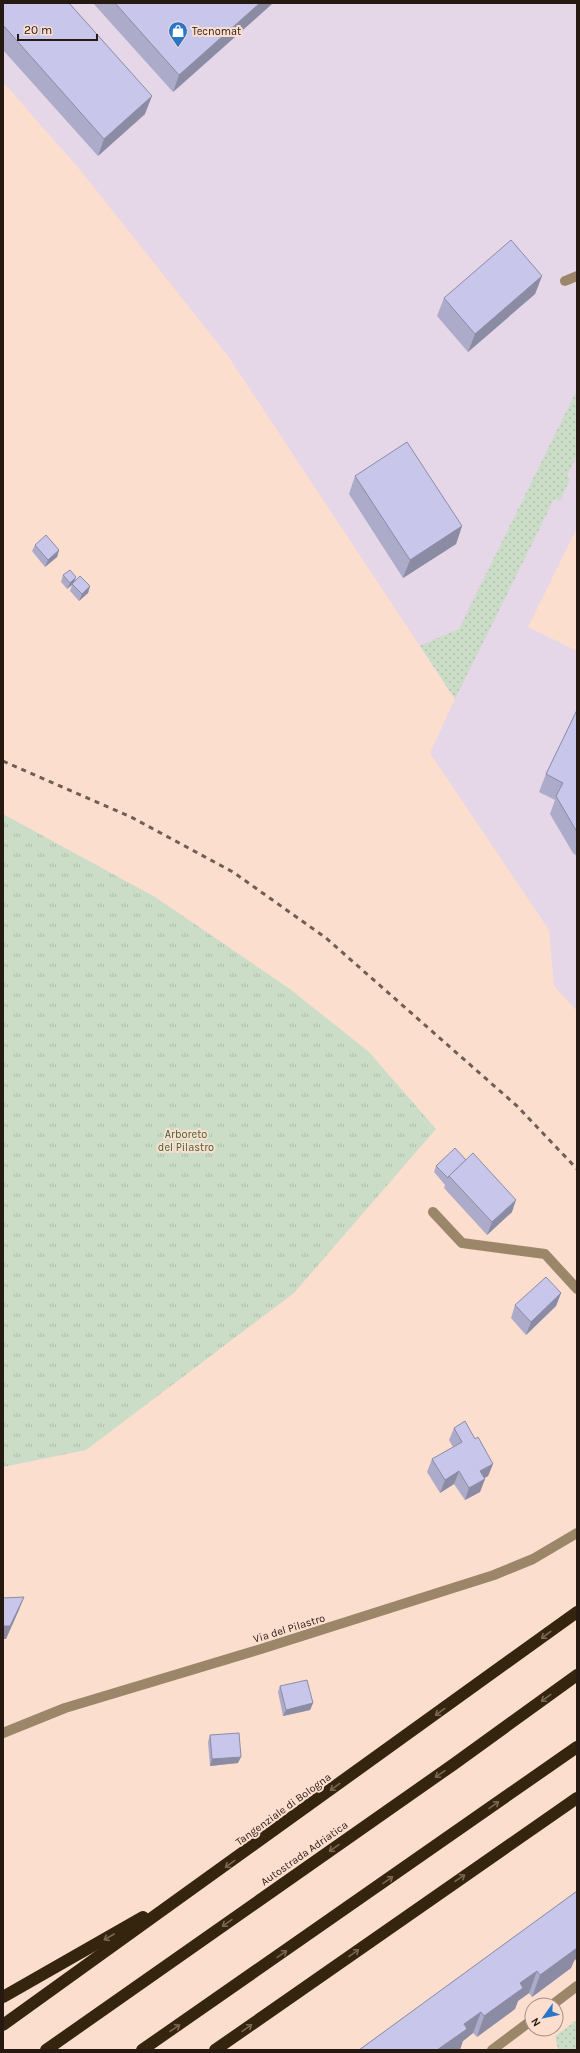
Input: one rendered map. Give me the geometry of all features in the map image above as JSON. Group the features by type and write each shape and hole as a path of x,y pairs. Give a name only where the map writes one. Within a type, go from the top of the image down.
{"highway":[{"name":"Tangenziale di Bologna","path":"3,2025 203,1883 577,1612"},
{"name":"Autostrada Adriatica","path":"46,2050 454,1764 577,1674"},
{"path":"142,2050 577,1747"},
{"path":"215,2050 577,1798"},
{"path":"3,1997 203,1883"}],"street":[{"path":"565,281 577,276"},
{"path":"433,1212 462,1243 545,1254 577,1289"},
{"name":"Via del Pilastro","path":"3,1733 65,1708 261,1649 494,1575 533,1559 577,1533"},
{"path":"563,1997 577,1986"},
{"path":"492,2050 524,2026"}],"shaded area":[{"path":"3,3 577,3 577,528 528,627 577,651 577,1011 554,986 549,930 430,753 455,699 228,356 81,171 3,82"}],"green space":[{"path":"577,390 577,455 567,476 570,479 560,501 554,499 455,699 420,646 459,629"},
{"name":"Arboreto del Pilastro","path":"3,814 155,897 290,989 369,1052 436,1129 294,1293 86,1450 3,1467"},
{"path":"577,2020 577,2050 558,2050 555,2037 564,2037 564,2029"}],"building":[{"path":"3,3 69,3 152,96 104,139 3,25"},
{"name":"Tecnomat","path":"115,3 260,3 179,75"},
{"path":"511,240 542,276 475,334 444,298"},
{"path":"407,442 462,526 410,560 355,476"},
{"path":"46,535 59,550 48,560 35,545"},
{"path":"70,570 76,577 70,583 63,575"},
{"path":"80,576 90,586 82,594 72,584"},
{"path":"577,710 577,832 556,796 563,783 546,774"},
{"path":"455,1148 466,1160 448,1178 436,1166"},
{"path":"473,1153 516,1200 492,1222 449,1176"},
{"path":"546,1277 561,1293 531,1322 515,1305"},
{"path":"465,1421 475,1439 478,1437 493,1464 480,1471 485,1479 469,1488 459,1471 445,1480 432,1459 462,1442 454,1428"},
{"path":"24,1597 10,1626 3,1626 3,1598"},
{"path":"307,1680 313,1703 286,1710 280,1686"},
{"path":"239,1733 241,1757 212,1759 210,1735"},
{"path":"577,1891 577,1948 540,1975 537,1971 520,1983 523,1988 484,2016 481,2012 464,2024 467,2029 437,2050 359,2050"}],"railway":[{"path":"3,761 131,817 233,872 326,938 517,1106 577,1169"}],"place":[{"name":"Tecnomat","path":"178,48"}]}
